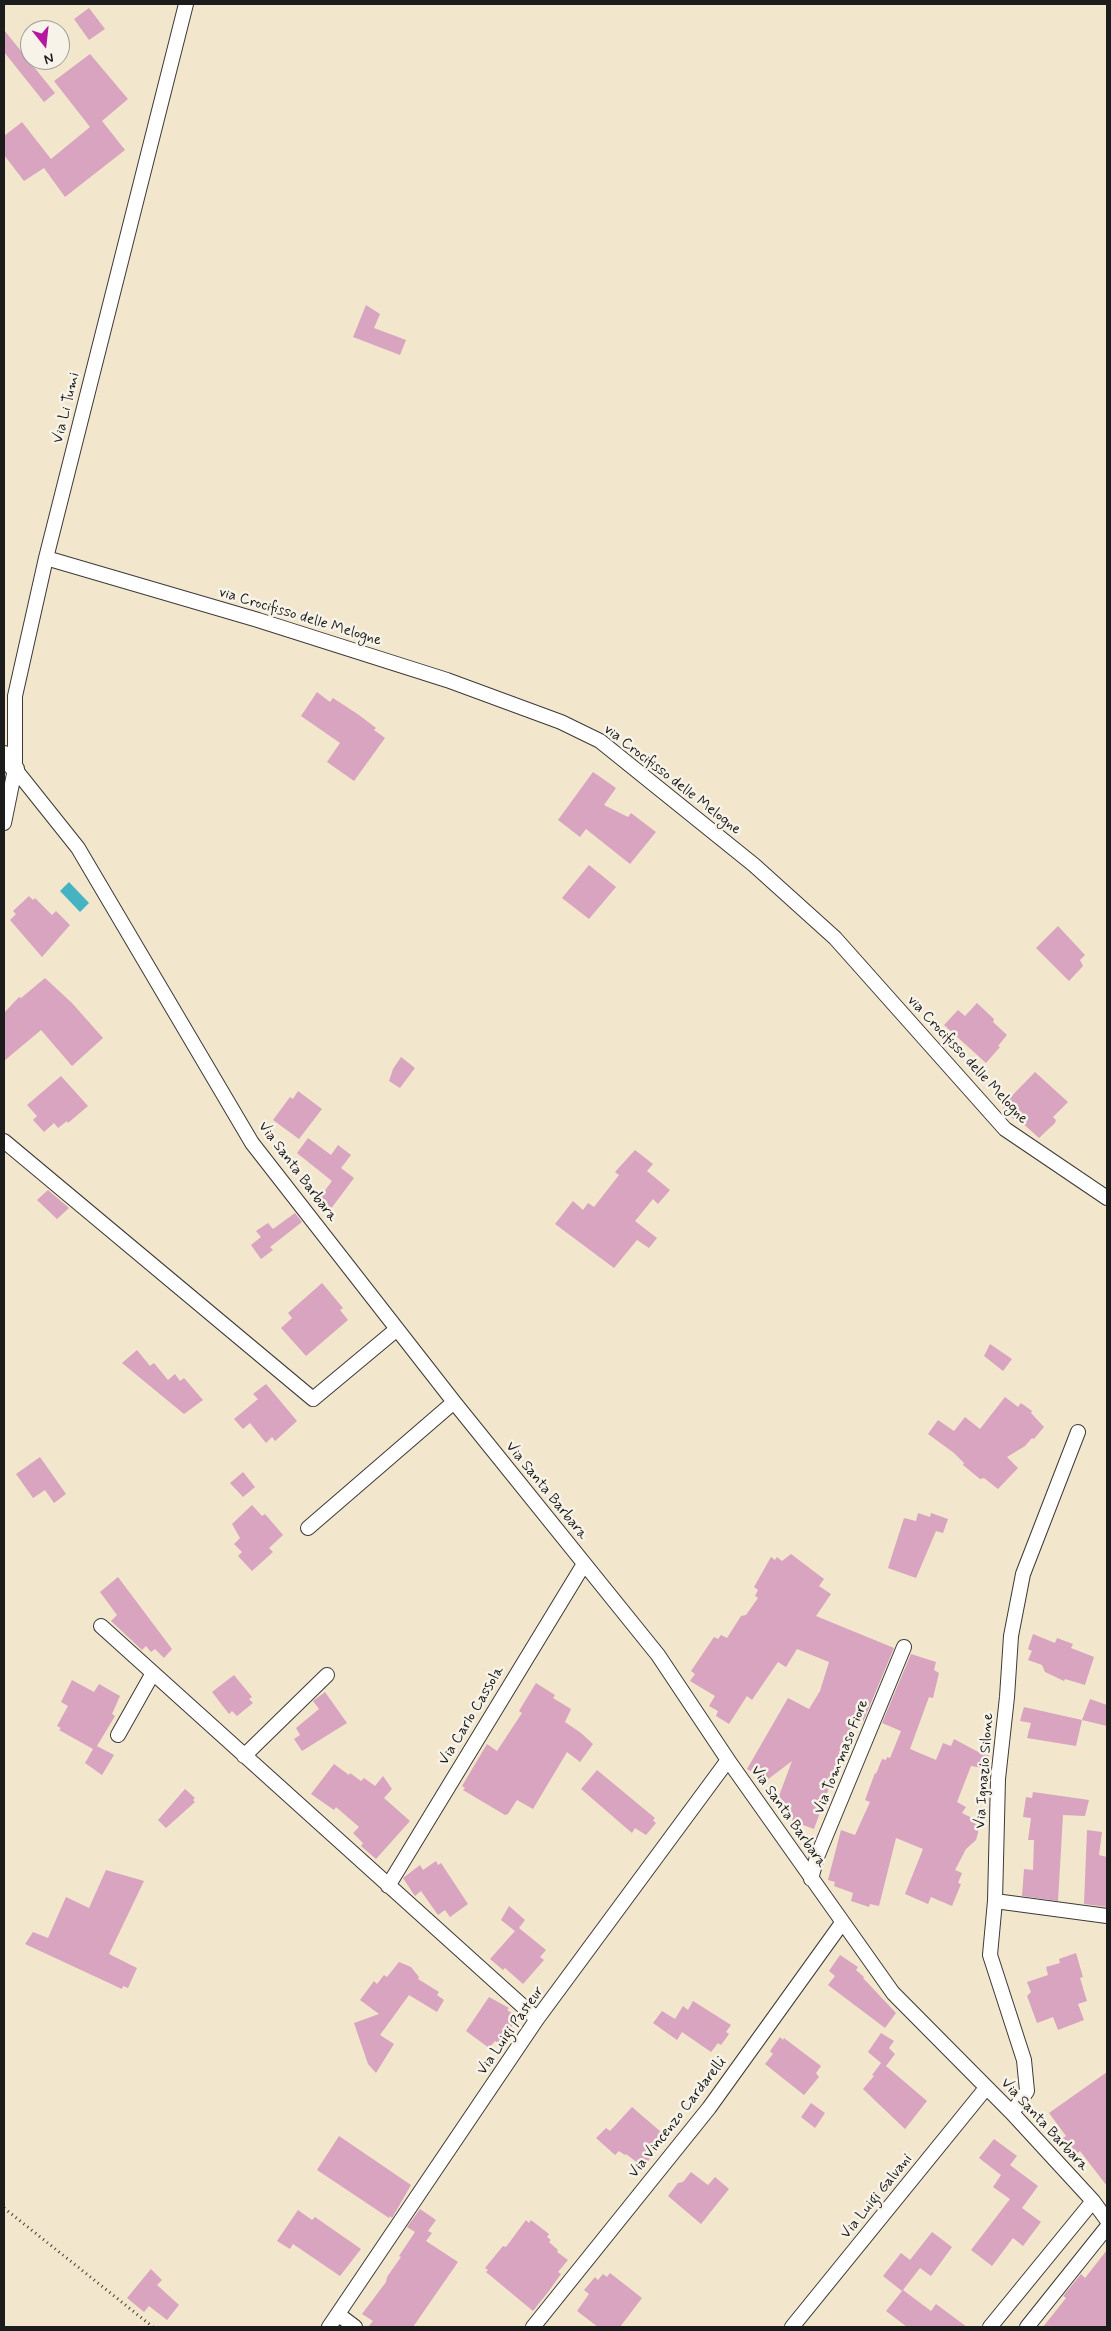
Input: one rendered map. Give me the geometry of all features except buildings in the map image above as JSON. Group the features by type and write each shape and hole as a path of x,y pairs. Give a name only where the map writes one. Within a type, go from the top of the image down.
{"street":[{"name":"Via Li Tumi","path":"4,823 16,769 15,696 46,558 186,4"},
{"name":"via Crocifisso delle Melogne","path":"46,558 258,620 446,680 560,722 600,742 754,865 835,938 1005,1128 1044,1157 1107,1198"},
{"path":"4,755 16,769"},
{"name":"Via Santa Barbara","path":"16,769 78,848 252,1142 454,1402 658,1655 728,1760 893,1993 1012,2114 1093,2201 1107,2220"},
{"path":"4,1141 313,1399 397,1329"},
{"path":"308,1528 454,1402"},
{"name":"Via Ignazio Silone","path":"1012,2114 1027,2091 1024,2060 990,1955 995,1901 998,1779 1012,1636 1023,1574 1078,1432"},
{"name":"Via Carlo Cassola","path":"388,1886 584,1564"},
{"path":"101,1626 537,2020"},
{"name":"Via Tommaso Fiore","path":"812,1879 817,1857 904,1647"},
{"path":"118,1735 153,1673"},
{"path":"244,1756 328,1675"},
{"name":"Via Luigi Pasteur","path":"329,2327 339,2315 537,2020 728,1760"},
{"path":"995,1901 1107,1916"},
{"name":"Via Vincenzo Cardarelli","path":"533,2327 709,2108 842,1923"},
{"name":"Via Luigi Galvani","path":"792,2327 986,2088"},
{"path":"990,2327 1093,2201"},
{"path":"1027,2327 1107,2227"},
{"path":"339,2315 355,2327"}],"path":[{"path":"4,2208 153,2327"}],"water":[{"path":"69,882 89,903 80,912 60,891"}]}
